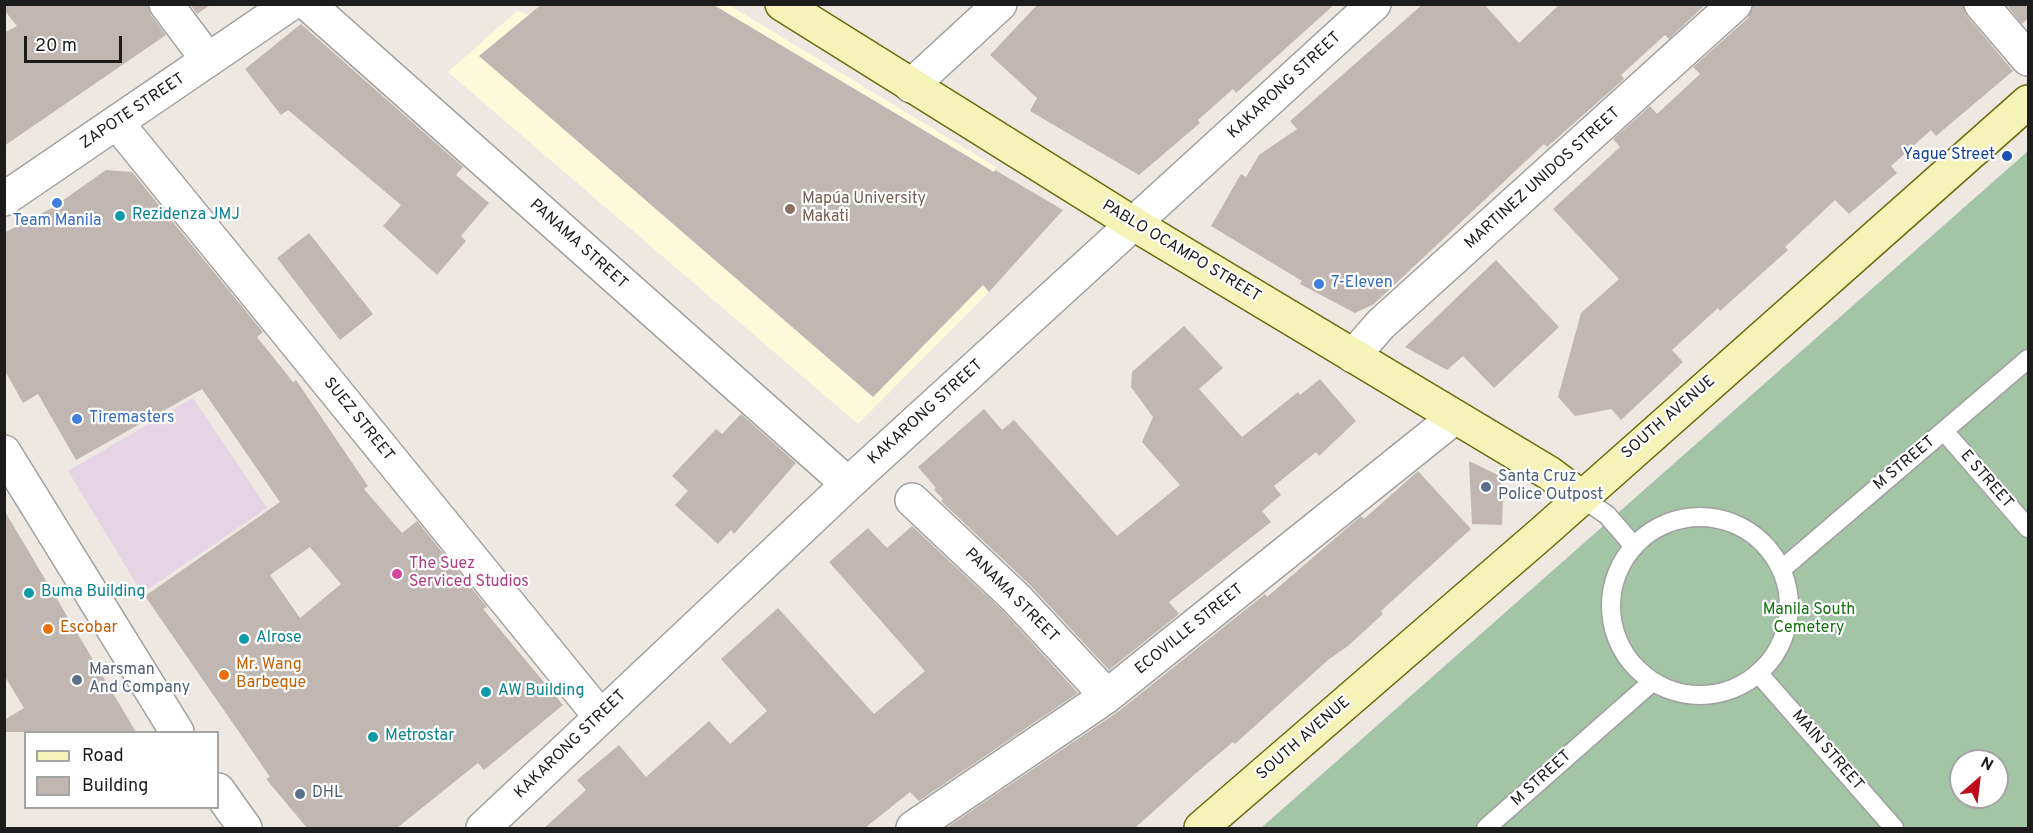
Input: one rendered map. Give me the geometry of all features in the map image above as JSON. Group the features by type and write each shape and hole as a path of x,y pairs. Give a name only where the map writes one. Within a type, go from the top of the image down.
{"main road":[{"name":"PABLO OCAMPO STREET","path":"782,4 1134,224 1549,473 1581,496"},
{"name":"SOUTH AVENUE","path":"1201,828 2028,102"}],"street":[{"path":"166,4 208,60"},
{"name":"ZAPOTE STREET","path":"4,199 290,4"},
{"name":"PANAMA STREET","path":"308,4 848,484"},
{"path":"911,86 1000,4"},
{"name":"KAKARONG STREET","path":"483,828 848,484 1374,4"},
{"name":"MARTINEZ UNIDOS STREET","path":"1353,356 1382,324 1736,4"},
{"path":"1981,4 2028,59"},
{"name":"SUEZ STREET","path":"117,123 600,716"},
{"name":"ECOVILLE STREET","path":"913,828 1107,696 1455,417"},
{"path":"4,452 176,731"},
{"name":"PANAMA STREET","path":"912,500 1016,597 1107,696"},
{"path":"219,791 245,828"}],"lane":[{"name":"M STREET","path":"1782,569 2028,359"},
{"name":"E STREET","path":"1944,432 2028,528"},
{"path":"1581,496 1607,515 1633,545"},
{"path":"1684,517 1714,517 1742,526 1765,544 1782,569 1789,596 1788,625 1778,652 1760,674 1735,689 1707,695 1678,693 1652,682 1632,664 1617,642 1611,617 1611,591 1618,566 1633,545 1656,527 1684,517"},
{"name":"MAIN STREET","path":"1760,674 1894,828"},
{"name":"M STREET","path":"1499,824 1652,682"}],"shaded area":[{"name":"Mapúa University Makati","path":"567,5 729,5 996,167 951,250 989,292 858,424 448,72 517,11 556,23"},
{"path":"193,398 267,508 142,593 68,471"}],"green space":[{"name":"Manila South Cemetery","path":"2028,151 2028,828 1261,828"}],"building":[{"path":"4,4 148,4 151,15 166,35 4,146 4,33 17,26 4,10"},
{"path":"190,4 212,4 197,14"},
{"name":"Mapúa University Makati","path":"542,4 712,4 994,172 995,170 1063,210 989,292 983,285 873,397 479,56"},
{"path":"1038,4 1335,4 1236,93 1233,89 1198,120 1200,123 1139,175 1030,111 1037,98 990,55"},
{"path":"1423,4 1484,4 1519,43 1560,4 1706,4 1669,39 1665,35 1621,75 1624,79 1547,147 1544,144 1374,304 1355,313 1300,284 1302,281 1211,226 1241,174 1246,177 1259,155 1297,129 1290,121"},
{"path":"1753,4 1963,4 1967,16 2013,71 1936,136 1931,130 1891,166 1897,173 1849,214 1835,200 1785,247 1788,250 1720,311 1718,308 1672,350 1683,362 1621,420 1611,409 1575,416 1558,397 1581,313 1619,279 1553,209 1620,147 1613,139 1650,106 1657,114 1700,74 1693,67 1748,18"},
{"path":"2006,4 2028,4 2028,18 2022,24"},
{"path":"301,24 463,167 456,175 489,203 461,236 466,241 437,275 383,226 401,205 288,110 281,115 245,69"},
{"path":"106,170 132,172 263,332 257,337 293,382 296,380 368,486 364,489 402,533 417,521 487,607 483,609 563,705 484,770 478,763 397,828 307,828 266,779 270,777 145,596 280,502 202,389 76,460 38,394 23,403 4,369 4,233 52,208","holes":["310,547 341,584 300,618 270,575"]},
{"path":"309,233 373,314 340,340 277,258"},
{"path":"1496,260 1559,327 1494,388 1463,356 1447,370 1405,347"},
{"path":"1184,326 1223,368 1199,389 1242,437 1298,392 1300,395 1320,379 1356,421 1319,456 1316,452 1274,486 1281,495 1262,511 1271,522 1169,602 1179,614 1109,670 1030,585 941,501 943,499 934,490 936,488 918,467 984,409 1002,430 1014,420 1117,536 1180,485 1142,442 1153,417 1131,387 1132,372"},
{"path":"741,414 796,463 734,534 731,530 718,544 675,505 688,491 672,476 716,429 722,434"},
{"name":"Santa Cruz Police Outpost","path":"1469,461 1500,476 1503,498 1502,525 1472,524"},
{"path":"1418,471 1471,529 1381,611 1383,614 1348,646 1328,660 1235,744 1233,742 1135,828 946,828 1119,711 1265,594 1267,597 1361,516 1364,519"},
{"name":"Buma Building","path":"4,510 135,731 4,732 4,720 24,708 4,675"},
{"path":"912,526 1003,611 1078,693 919,801 910,792 865,828 544,828 586,790 577,780 619,745 646,777 709,721 730,744 767,711 721,659 778,608 874,714 925,671 829,562 868,528 887,548"}],"place":[{"name":"Yague Street","path":"2007,156"},
{"name":"Team Manila","path":"57,203"},
{"name":"Mapúa University Makati","path":"790,209"},
{"name":"Rezidenza JMJ","path":"120,216"},
{"name":"7-Eleven","path":"1319,284"},
{"name":"Tiremasters","path":"77,419"},
{"name":"Santa Cruz Police Outpost","path":"1486,487"},
{"name":"The Suez Serviced Studios","path":"397,574"},
{"name":"Buma Building","path":"29,593"},
{"name":"Escobar","path":"48,629"},
{"name":"Alrose","path":"244,639"},
{"name":"Mr. Wang Barbeque","path":"224,675"},
{"name":"Marsman And Company","path":"77,680"},
{"name":"AW Building","path":"486,692"},
{"name":"Metrostar","path":"373,737"},
{"name":"DHL","path":"300,794"}]}
